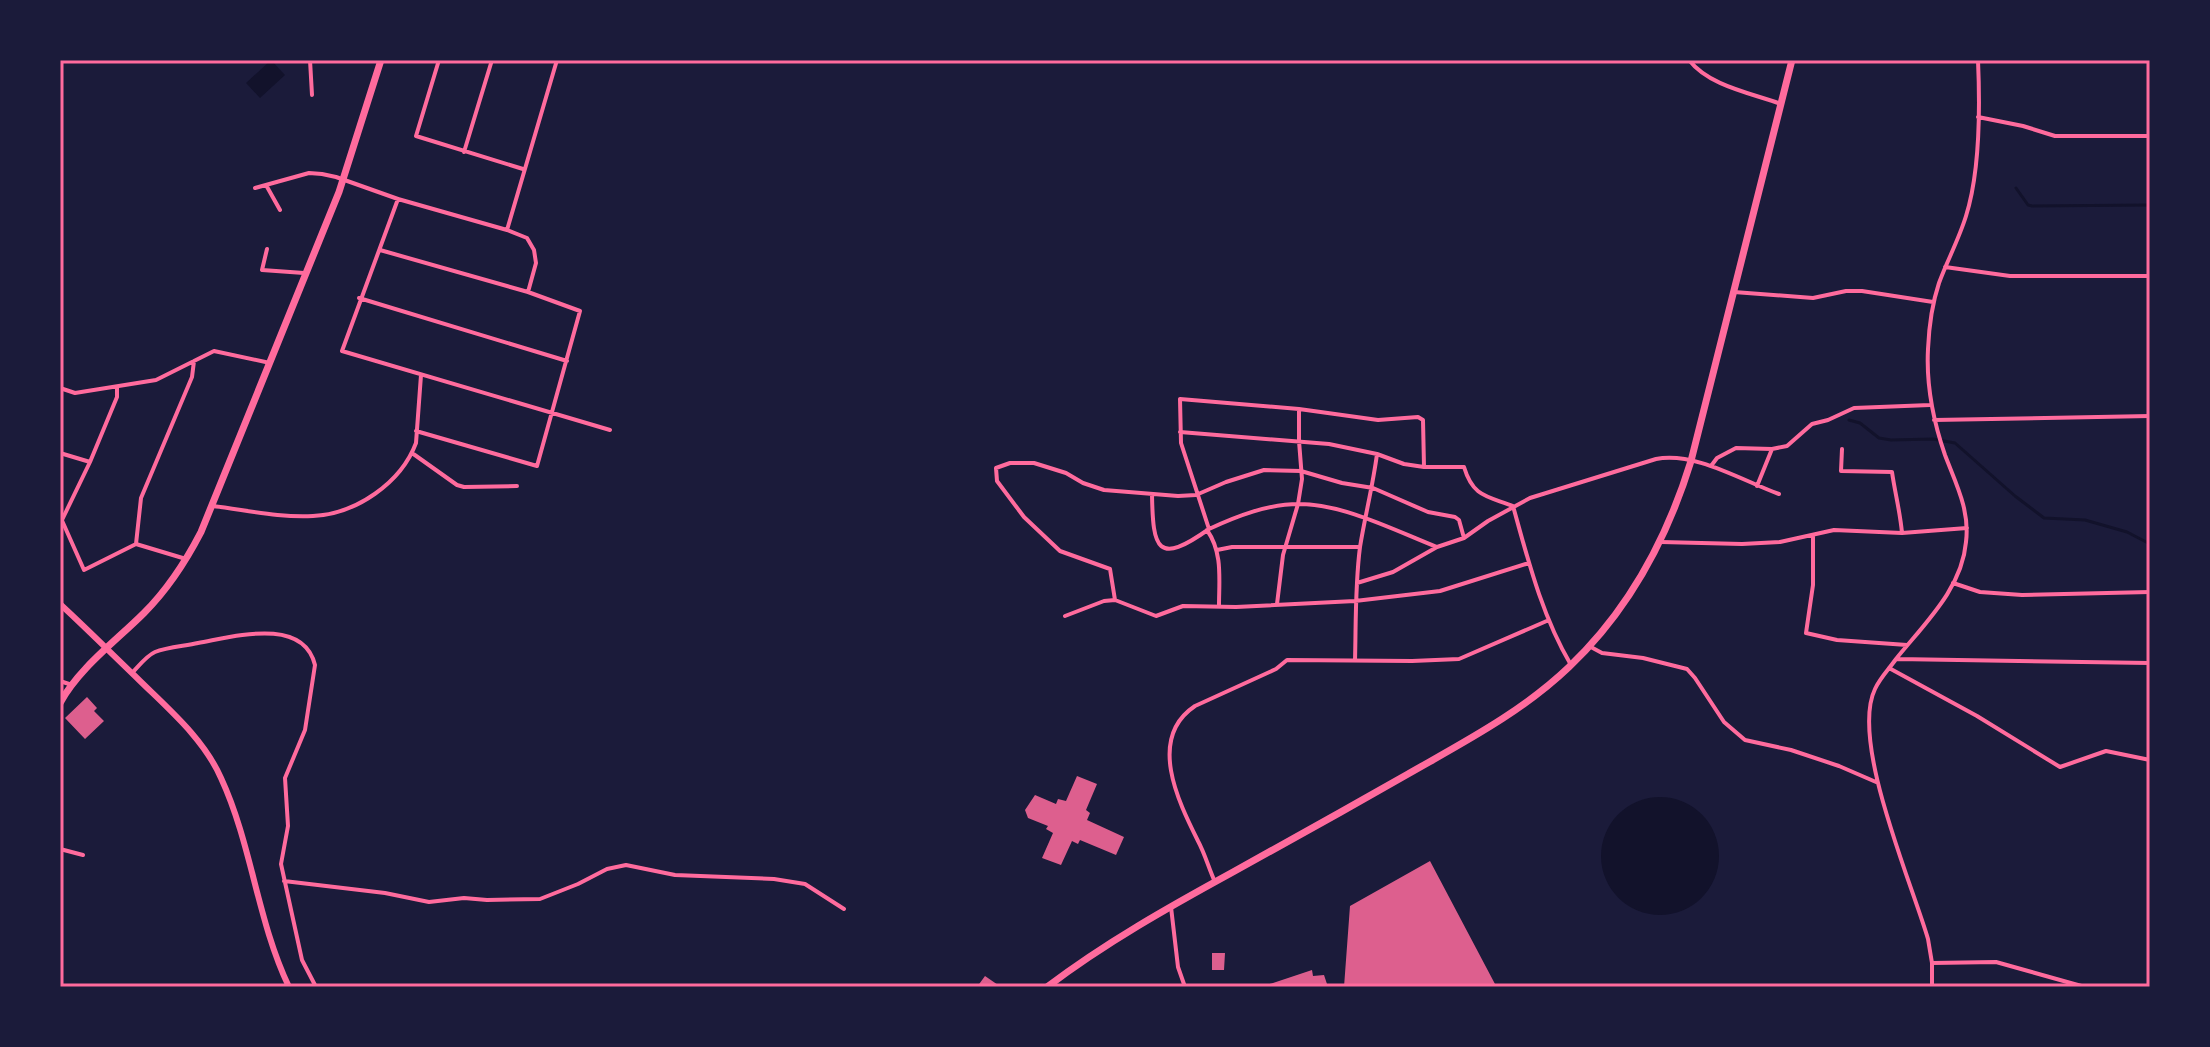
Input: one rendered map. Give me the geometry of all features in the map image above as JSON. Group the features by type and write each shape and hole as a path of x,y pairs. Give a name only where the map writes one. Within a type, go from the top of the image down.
{"main road":[{"path":"60,703 72,685 160,595 186,559 212,505 307,273 343,180 381,60"},
{"path":"1047,987 1118,938 1518,709 1589,646 1623,603 1661,542 1679,501 1792,60"},
{"path":"60,604 173,713 197,740 221,776 237,821 270,942 289,987"}],"street":[{"path":"310,60 312,95"},
{"path":"439,60 416,136 523,169"},
{"path":"464,152 492,60"},
{"path":"507,230 557,60"},
{"path":"1689,60 1696,69 1721,83 1781,104"},
{"path":"1932,987 1932,963 1921,913 1876,782 1869,709 1876,685 1943,603 1964,555 1967,528 1963,503 1930,405 1928,350 1933,302 1970,202 1978,117 1978,60"},
{"path":"1978,117 2055,136 2150,136"},
{"path":"255,188 309,173 336,177 398,199 507,230 527,238 534,250 536,263 528,292"},
{"path":"266,185 280,210"},
{"path":"398,199 342,351 610,430"},
{"path":"267,249 262,270 307,273"},
{"path":"380,250 528,292 580,311 537,466 416,431"},
{"path":"1945,267 2010,276 2150,276"},
{"path":"1734,292 1813,298 1862,291 1933,302"},
{"path":"359,298 567,361"},
{"path":"60,388 75,393 156,380 214,351 270,363"},
{"path":"136,544 141,498 192,377 194,361"},
{"path":"212,505 299,516 329,514 383,488 399,472 416,443 421,375"},
{"path":"117,388 117,397 90,462 61,518 84,570 136,544 186,559"},
{"path":"1219,606 1217,550 1181,443 1180,399 1299,409 1378,420 1418,417 1423,420 1424,467"},
{"path":"1711,466 1717,458 1736,448 1772,449 1787,446 1812,424 1854,408 1930,405"},
{"path":"1277,604 1285,548 1302,479 1299,409"},
{"path":"1934,420 2150,416"},
{"path":"1180,432 1329,444 1377,454 1404,464 1464,467 1474,490 1513,506"},
{"path":"1757,486 1772,449"},
{"path":"1842,449 1841,471 1892,472 1902,533"},
{"path":"60,453 90,462"},
{"path":"412,453 457,485 517,486"},
{"path":"1355,661 1355,601 1360,547 1377,454"},
{"path":"1357,583 1393,572 1437,547 1464,538 1530,498 1670,456 1711,466 1779,494"},
{"path":"1115,600 1110,569 1060,551 1024,517 997,481 996,468 1010,463 1034,463 1104,490 1152,495 1196,495 1264,470 1301,471 1373,488 1428,512 1455,517 1459,520 1464,538"},
{"path":"1152,495 1154,531 1158,543 1166,550 1175,549 1208,529 1262,509 1298,504 1320,505 1366,519 1437,547"},
{"path":"1513,506 1549,620 1571,665"},
{"path":"1661,542 1742,544 1780,542 1834,530 1902,533 1967,528"},
{"path":"1813,536 1813,585 1806,633 1837,640 1907,645"},
{"path":"1217,550 1232,547 1360,547"},
{"path":"1065,616 1104,601 1115,600 1156,616 1183,606 1355,601 1440,591 1529,563"},
{"path":"1953,583 1996,594 2150,592"},
{"path":"1215,882 1174,783 1169,755 1172,732 1183,714 1276,669 1287,660 1459,659 1549,620"},
{"path":"132,673 154,652 252,633 278,634 291,639 313,657 315,665 305,730 285,778 288,826 281,864 302,960 316,987"},
{"path":"1589,646 1602,653 1643,658 1687,669 1724,722 1745,740 1791,750 1876,782"},
{"path":"1897,659 2150,663"},
{"path":"1889,668 1977,716 2060,767 2106,751 2150,760"},
{"path":"60,681 72,685"},
{"path":"60,849 83,855"},
{"path":"284,881 385,893 429,902 464,898 540,899 607,869 626,865 675,875 774,879 805,884 844,909"},
{"path":"1171,907 1178,967 1185,987"},
{"path":"1932,963 1996,962 2085,987"}],"shaded area":[{"path":"271,60 285,75 260,98 246,83"},
{"path":"1660,797 1683,801 1702,814 1715,833 1719,856 1715,879 1702,898 1683,911 1660,915 1637,911 1618,898 1605,879 1601,856 1605,833 1618,814 1637,801"}],"building":[{"path":"87,697 104,721 85,739 65,718"},
{"path":"1077,776 1097,784 1086,810 1090,813 1087,820 1124,837 1116,855 1080,840 1078,844 1072,841 1061,865 1042,858 1053,833 1046,829 1048,826 1028,818 1025,810 1035,795 1056,804 1058,799 1066,801"},
{"path":"1430,861 1495,984 1487,987 1344,987 1350,906"},
{"path":"1212,953 1225,953 1224,970 1212,970"},
{"path":"1312,970 1313,976 1324,975 1328,987 1261,987"},
{"path":"985,976 1001,987 977,987"}],"waterway":[{"path":"2016,188 2032,206 2150,205"},
{"path":"1849,420 1860,423 1879,438 1933,439 1955,443 2044,518 2085,520 2127,532 2150,544"}]}
